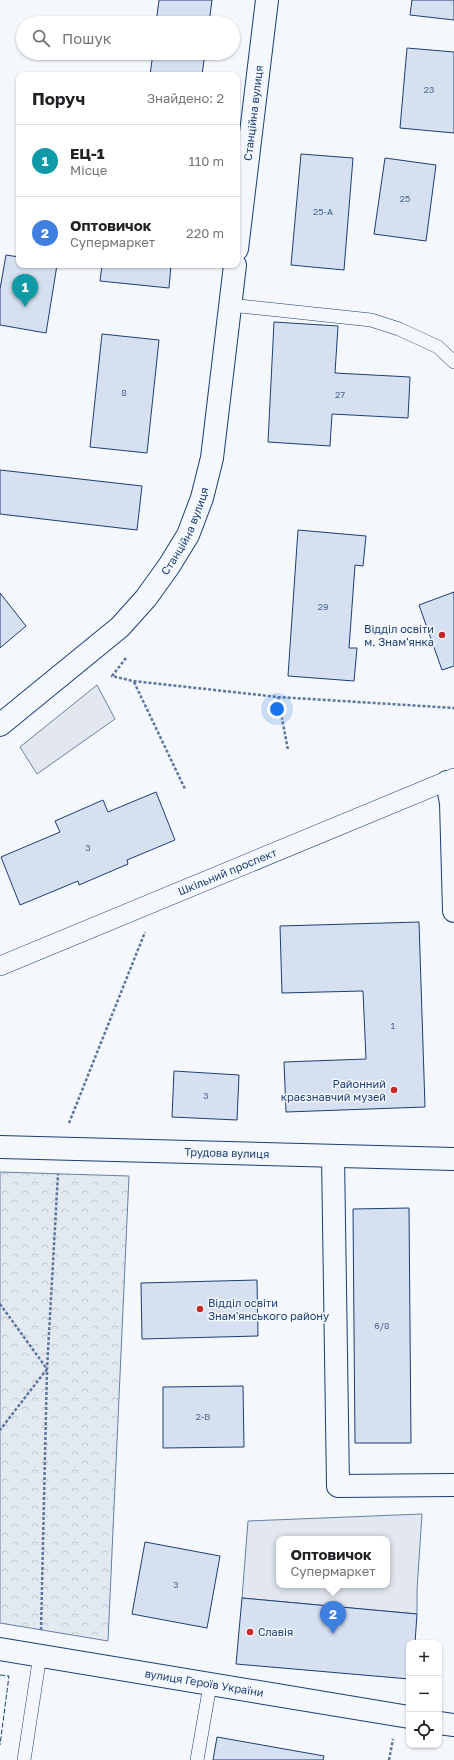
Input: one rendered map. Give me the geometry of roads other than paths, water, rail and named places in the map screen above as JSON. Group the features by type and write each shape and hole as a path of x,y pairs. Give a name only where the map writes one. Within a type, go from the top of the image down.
{"street":[{"name":"Станційна вулиця","path":"240,224 267,0"},
{"name":"Станційна вулиця","path":"0,725 120,627 146,598 169,566 188,535 202,498 212,458 235,268"},
{"path":"450,780 454,911"},
{"name":"Шкільний проспект","path":"0,966 450,780"},
{"name":"Трудова вулиця","path":"0,1147 454,1159"},
{"path":"333,1156 338,1486 454,1486"},
{"name":"вулиця Героїв України","path":"0,1649 406,1717"},
{"path":"442,1723 454,1725"}],"lane":[{"path":"230,305 371,320 399,329 438,347 454,362"},
{"path":"24,1760 40,1655"},
{"path":"197,1760 210,1685"}],"place":[{"name":"ЕЦ-1","path":"25,307"},
{"name":"Відділ освіти м. Знам'янка","path":"442,635"},
{"name":"Районний краєзнавчий музей","path":"394,1090"},
{"name":"Відділ освіти Знам'янського району","path":"200,1309"},
{"name":"Славія","path":"250,1632"},
{"name":"Оптовичок","path":"333,1634"}]}
